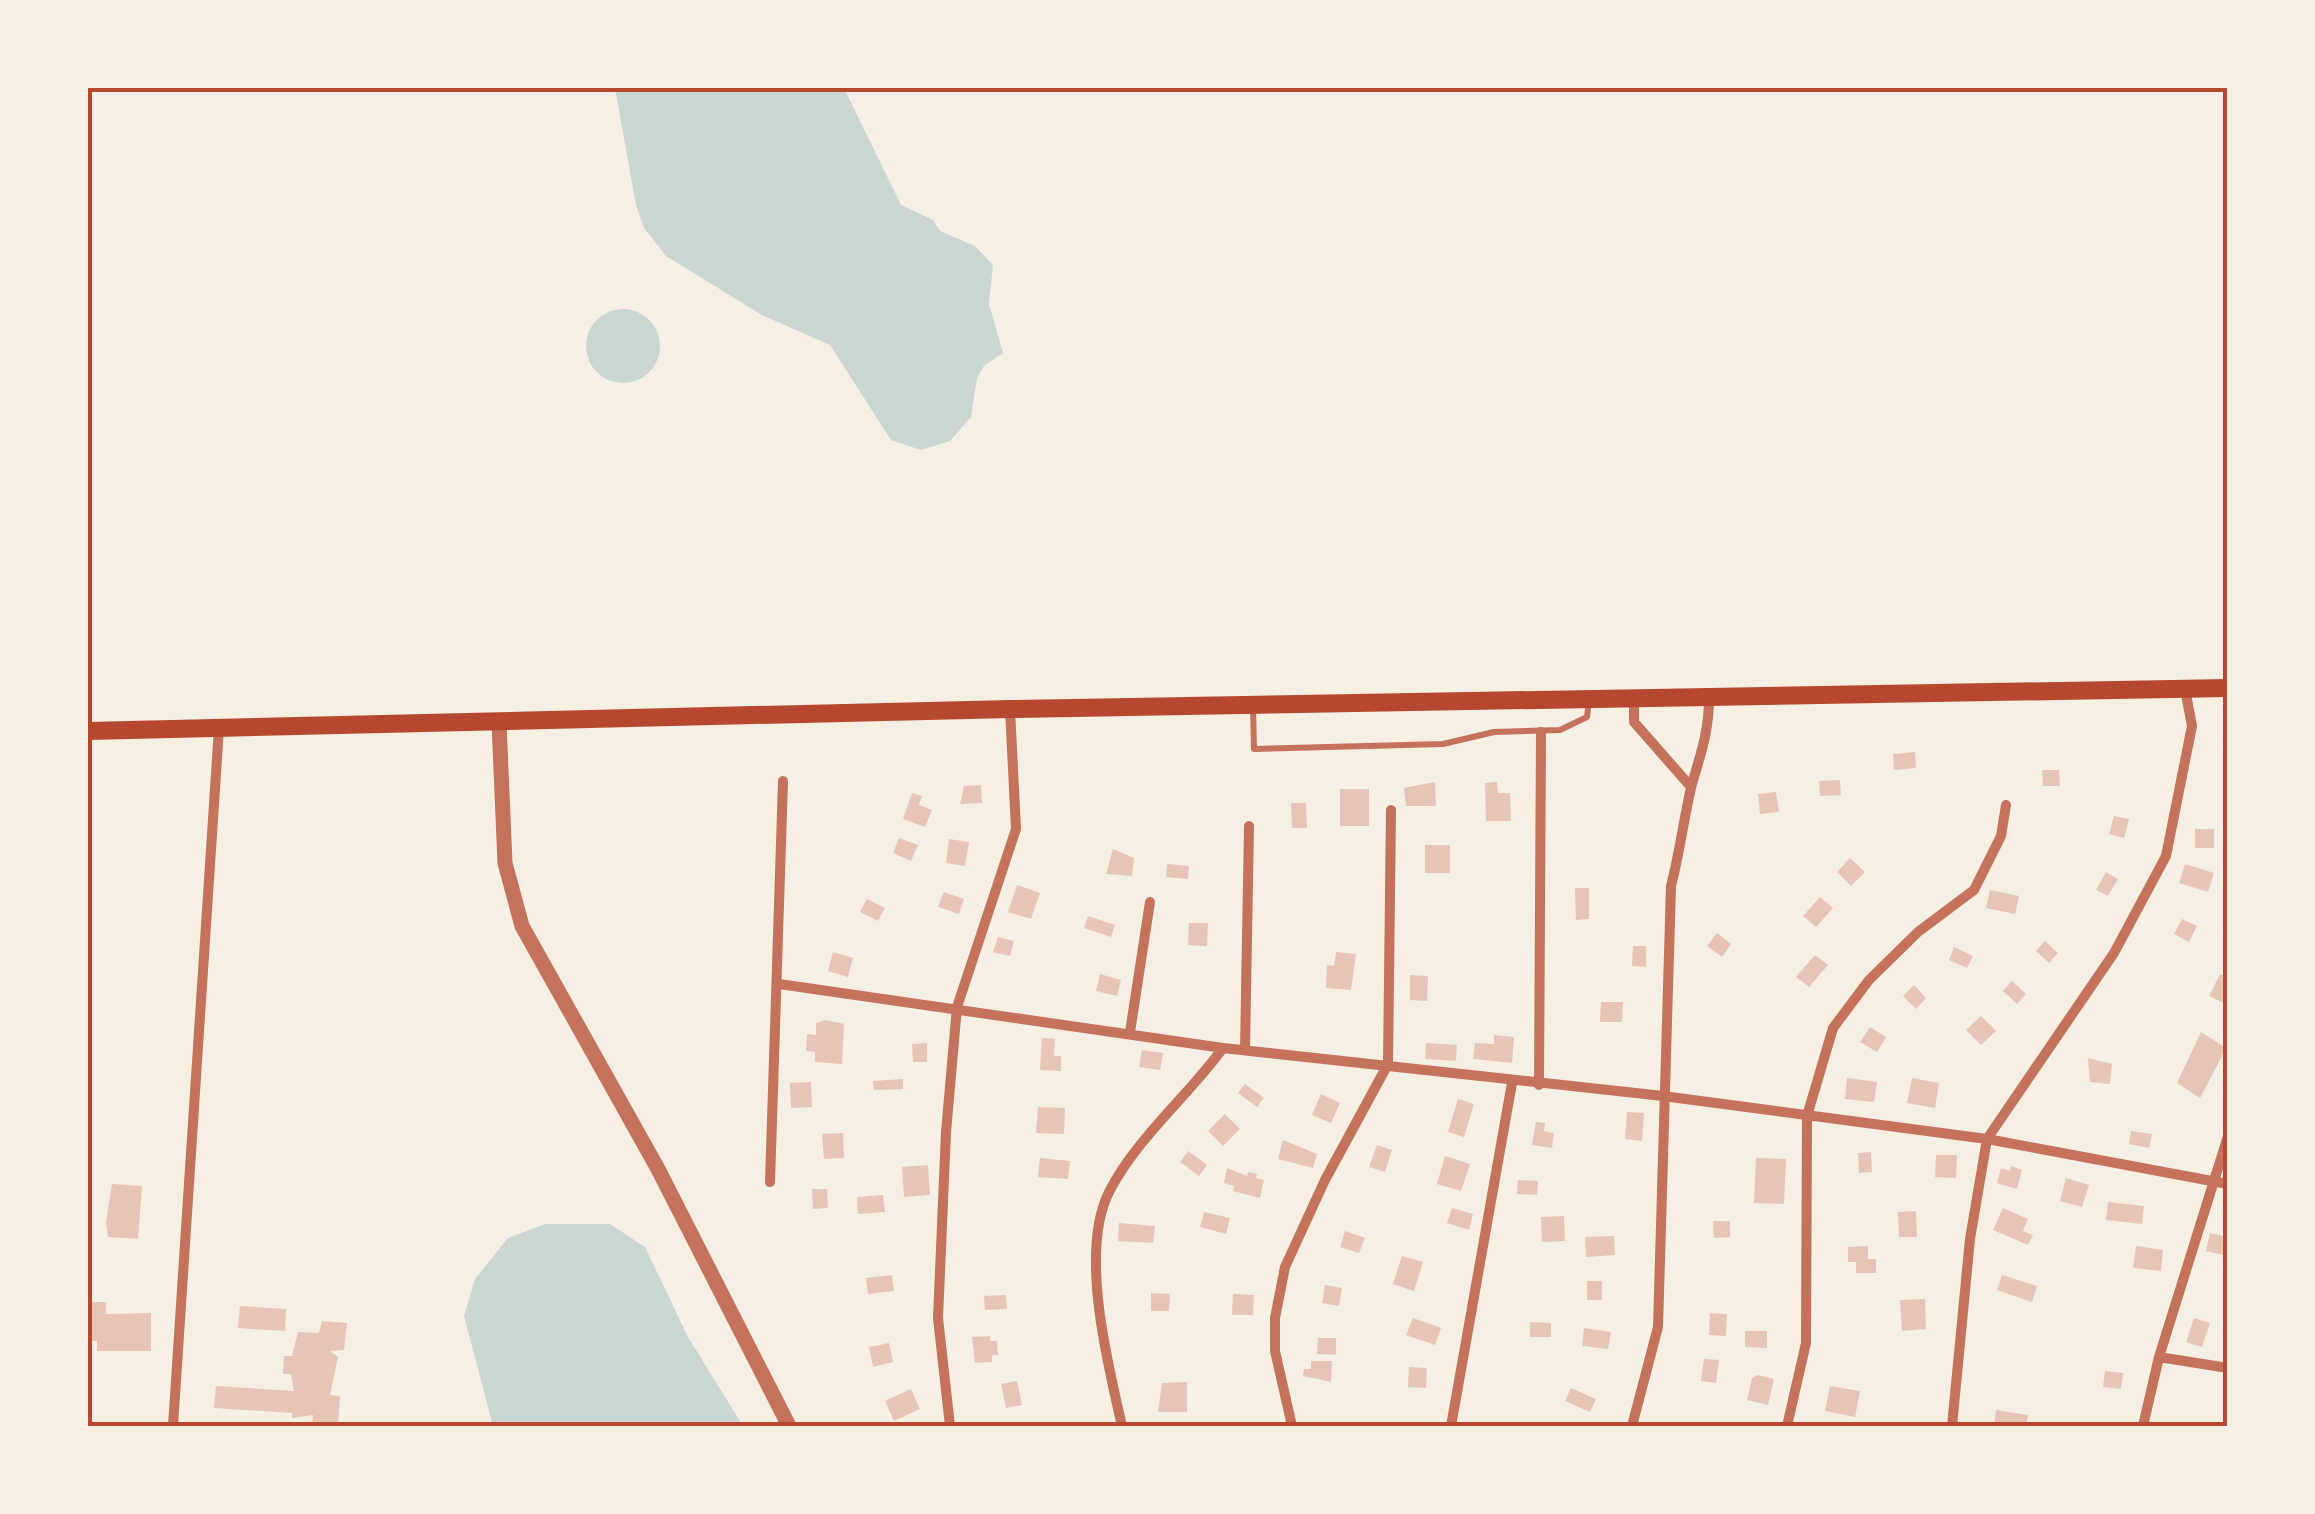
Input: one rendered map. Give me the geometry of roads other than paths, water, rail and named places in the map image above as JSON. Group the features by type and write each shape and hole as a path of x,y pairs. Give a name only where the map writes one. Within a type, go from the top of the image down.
{"main road":[{"path":"88,732 1010,709 2228,688"}],"street":[{"path":"1952,1426 1970,1239 1987,1139 2114,953 2166,856 2192,726 2186,689"},
{"path":"1634,698 1634,722 1691,788"},
{"path":"1632,1426 1658,1327 1671,886 1687,828 1691,788 1709,736 1709,698"},
{"path":"950,1426 938,1318 957,1007 1016,829 1010,709"},
{"path":"499,723 505,863 522,926 658,1169 789,1426"},
{"path":"173,1426 219,728"},
{"path":"1539,1085 1542,732"},
{"path":"770,1182 783,782"},
{"path":"1788,1426 1806,1343 1807,1116 1833,1028 1869,980 1918,932 1974,890 2000,836 2006,805"},
{"path":"1292,1426 1275,1351 1274,1318 1285,1268 1325,1180 1388,1064 1391,810"},
{"path":"1244,1050 1250,826"},
{"path":"1130,1032 1150,902"},
{"path":"779,984 1223,1048 1664,1096 1987,1139 2228,1184"},
{"path":"1122,1426 1104,1344 1096,1251 1108,1194 1223,1048"},
{"path":"1451,1426 1512,1082"},
{"path":"2144,1426 2160,1356 2228,1136"},
{"path":"2160,1356 2228,1368"}],"lane":[{"path":"1253,706 1254,749 1443,744 1494,732 1560,730 1587,716 1589,699"}]}
